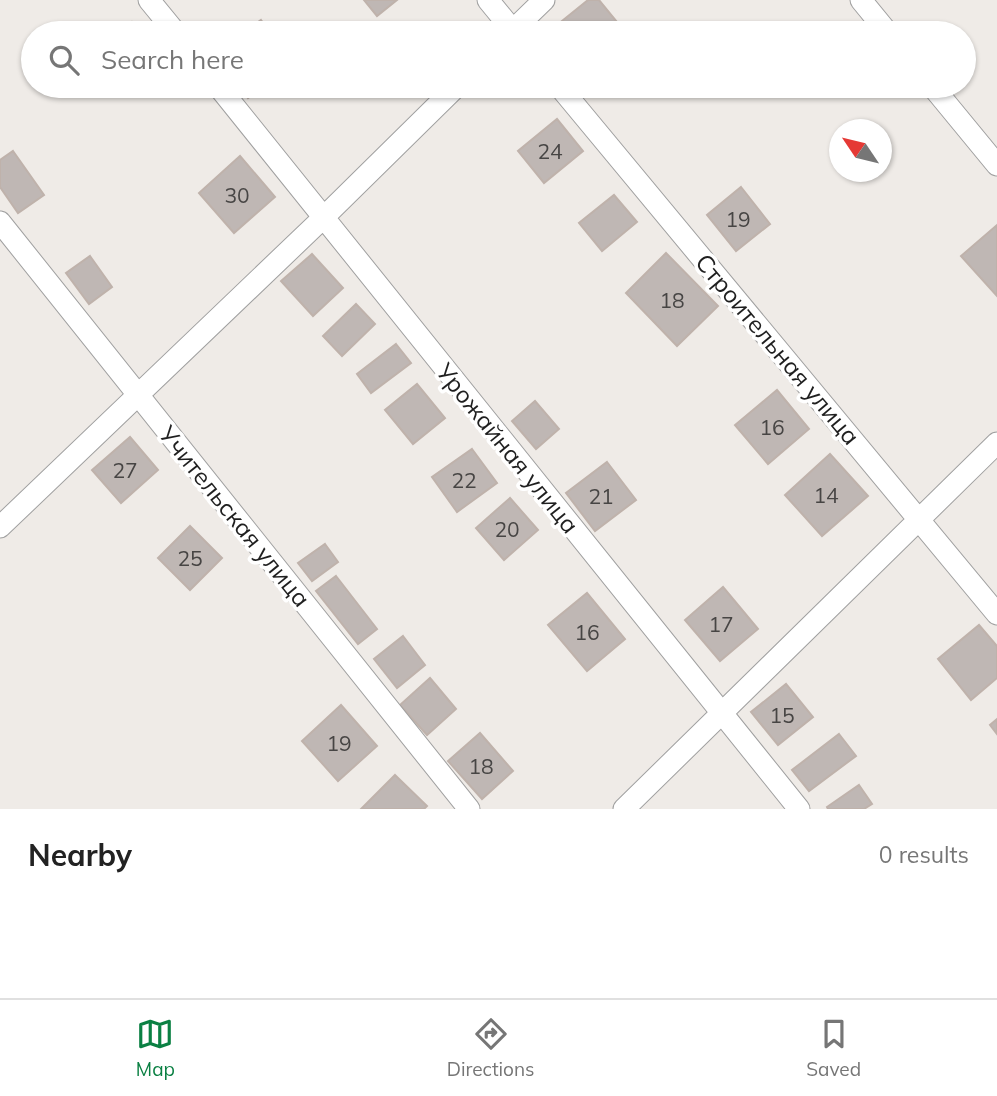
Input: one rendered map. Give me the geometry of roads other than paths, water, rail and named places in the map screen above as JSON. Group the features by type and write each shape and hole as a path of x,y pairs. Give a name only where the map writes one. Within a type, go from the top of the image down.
{"street":[{"path":"149,0 166,21"},
{"path":"488,0 504,21"},
{"path":"524,21 544,0"},
{"path":"861,0 878,21"},
{"name":"Урожайная улица","path":"228,98 799,809"},
{"path":"0,527 139,396 445,98"},
{"name":"Строительная улица","path":"569,98 997,614"},
{"path":"942,98 997,165"},
{"name":"Учительская улица","path":"0,222 469,809"},
{"path":"624,809 997,443"}]}
